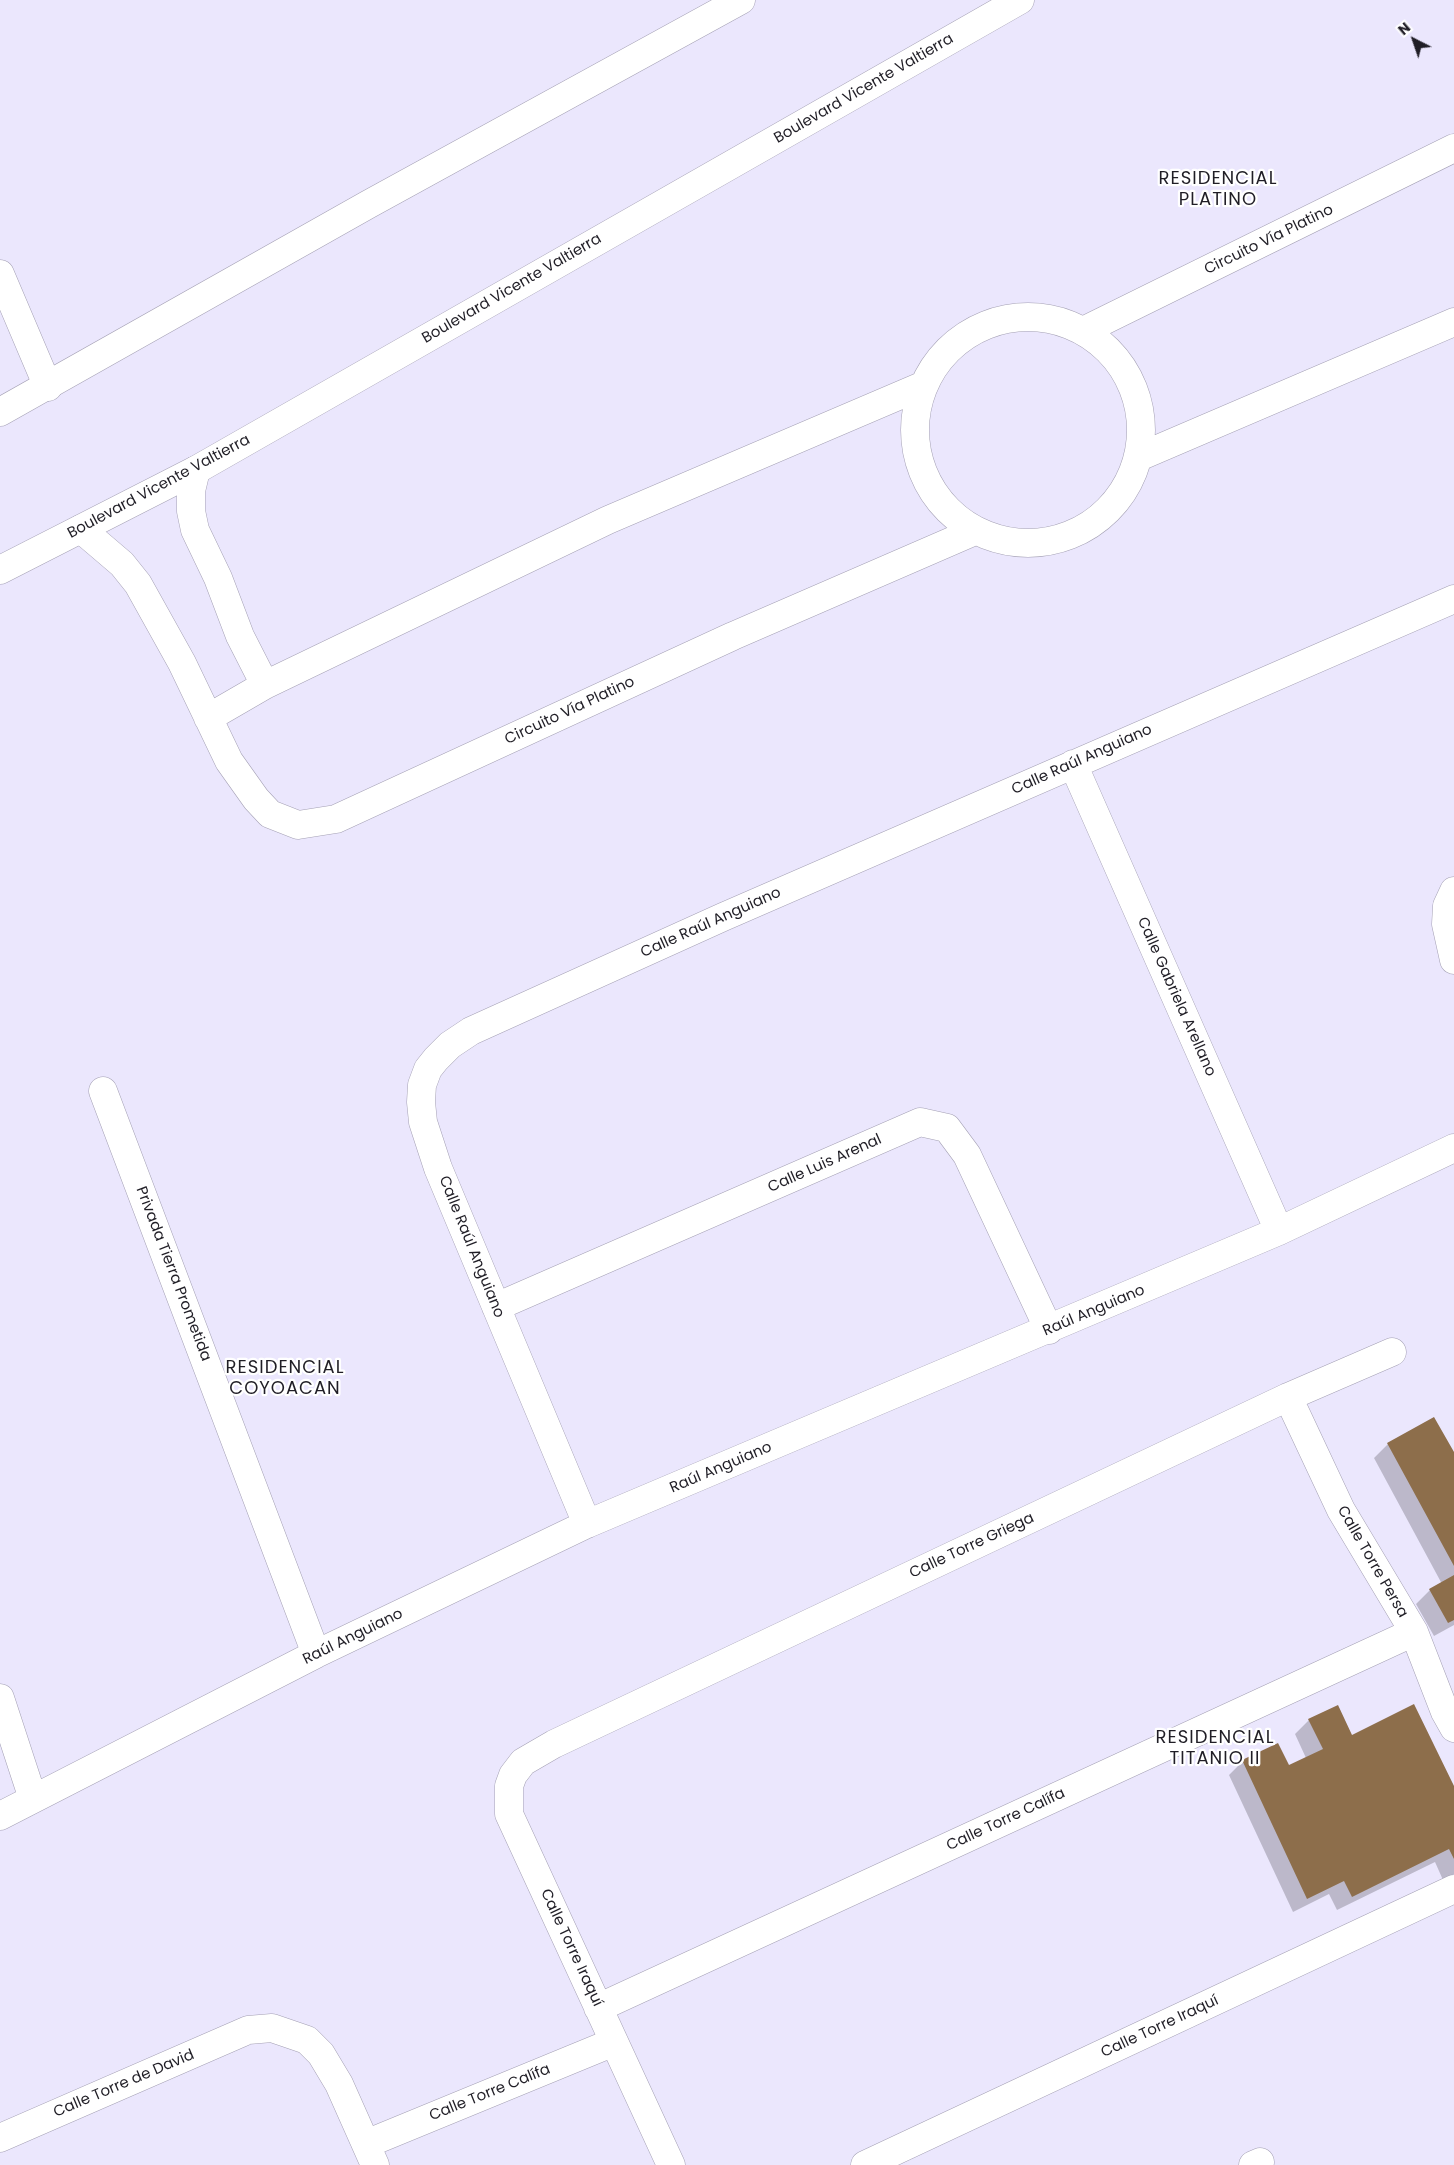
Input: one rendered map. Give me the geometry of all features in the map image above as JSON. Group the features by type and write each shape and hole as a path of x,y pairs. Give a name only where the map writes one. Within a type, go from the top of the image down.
{"street":[{"path":"0,412 48,387 369,204 740,0"},
{"name":"Boulevard Vicente Valtierra","path":"0,570 196,470 1020,0"},
{"name":"Circuito Vía Platino","path":"1083,331 1454,148"},
{"path":"0,274 48,387"},
{"path":"1023,317 1046,319 1083,331 1107,348 1126,371 1138,398 1142,427 1139,457 1126,489 1104,516 1075,534 1042,544 1007,543 975,532 948,511 928,484 916,452 915,418 924,385 941,358 964,337 992,322 1023,317"},
{"path":"1139,457 1454,322"},
{"path":"208,718 265,686 608,520 924,385"},
{"path":"196,470 191,491 191,510 195,530 218,578 240,636 265,686"},
{"name":"Circuito Vía Platino","path":"81,529 122,564 138,584 160,620 229,761 256,799 270,814 298,826 336,819 724,640 975,532"},
{"name":"Calle Raúl Anguiano","path":"587,1524 438,1168 423,1122 422,1085 428,1069 450,1045 471,1031 723,917 1454,599"},
{"name":"Calle Gabriela Arellano","path":"1074,764 1278,1231"},
{"path":"1454,891 1447,906 1446,924 1454,960"},
{"name":"Privada Tierra Prometida","path":"103,1091 316,1654"},
{"name":"Calle Luis Arenal","path":"496,1307 920,1122 947,1128 968,1155 1049,1330"},
{"name":"Raúl Anguiano","path":"0,1816 316,1654 587,1524 1049,1330 1278,1231 1454,1148"},
{"name":"Calle Torre Griega","path":"554,1744 1288,1398 1392,1352"},
{"name":"Calle Torre Persa","path":"1288,1398 1341,1510 1414,1632 1454,1728"},
{"name":"Calle Torre Calífa","path":"598,2008 1414,1632"},
{"path":"0,1698 33,1799"},
{"name":"Calle Torre Iraquí","path":"554,1744 523,1762 513,1775 508,1794 509,1814 671,2165"},
{"name":"Calle Torre Iraquí","path":"865,2165 1454,1890"},
{"name":"Calle Torre de David","path":"0,2138 248,2030 272,2028 307,2040 321,2054 339,2084 370,2154"},
{"name":"Calle Torre Calífa","path":"370,2154 614,2042"}],"building":[{"path":"1434,1417 1454,1452 1454,1566 1387,1443"},
{"path":"1454,1575 1454,1620 1448,1623 1429,1589"},
{"path":"1414,1704 1454,1786 1454,1859 1449,1849 1352,1897 1344,1881 1307,1899 1242,1760 1278,1743 1289,1765 1323,1749 1308,1719 1338,1705 1352,1735"}],"district":[{"name":"RESIDENCIAL PLATINO","path":"1218,189"},
{"name":"RESIDENCIAL COYOACAN","path":"285,1378"},
{"name":"RESIDENCIAL TITANIO II","path":"1215,1748"}]}
